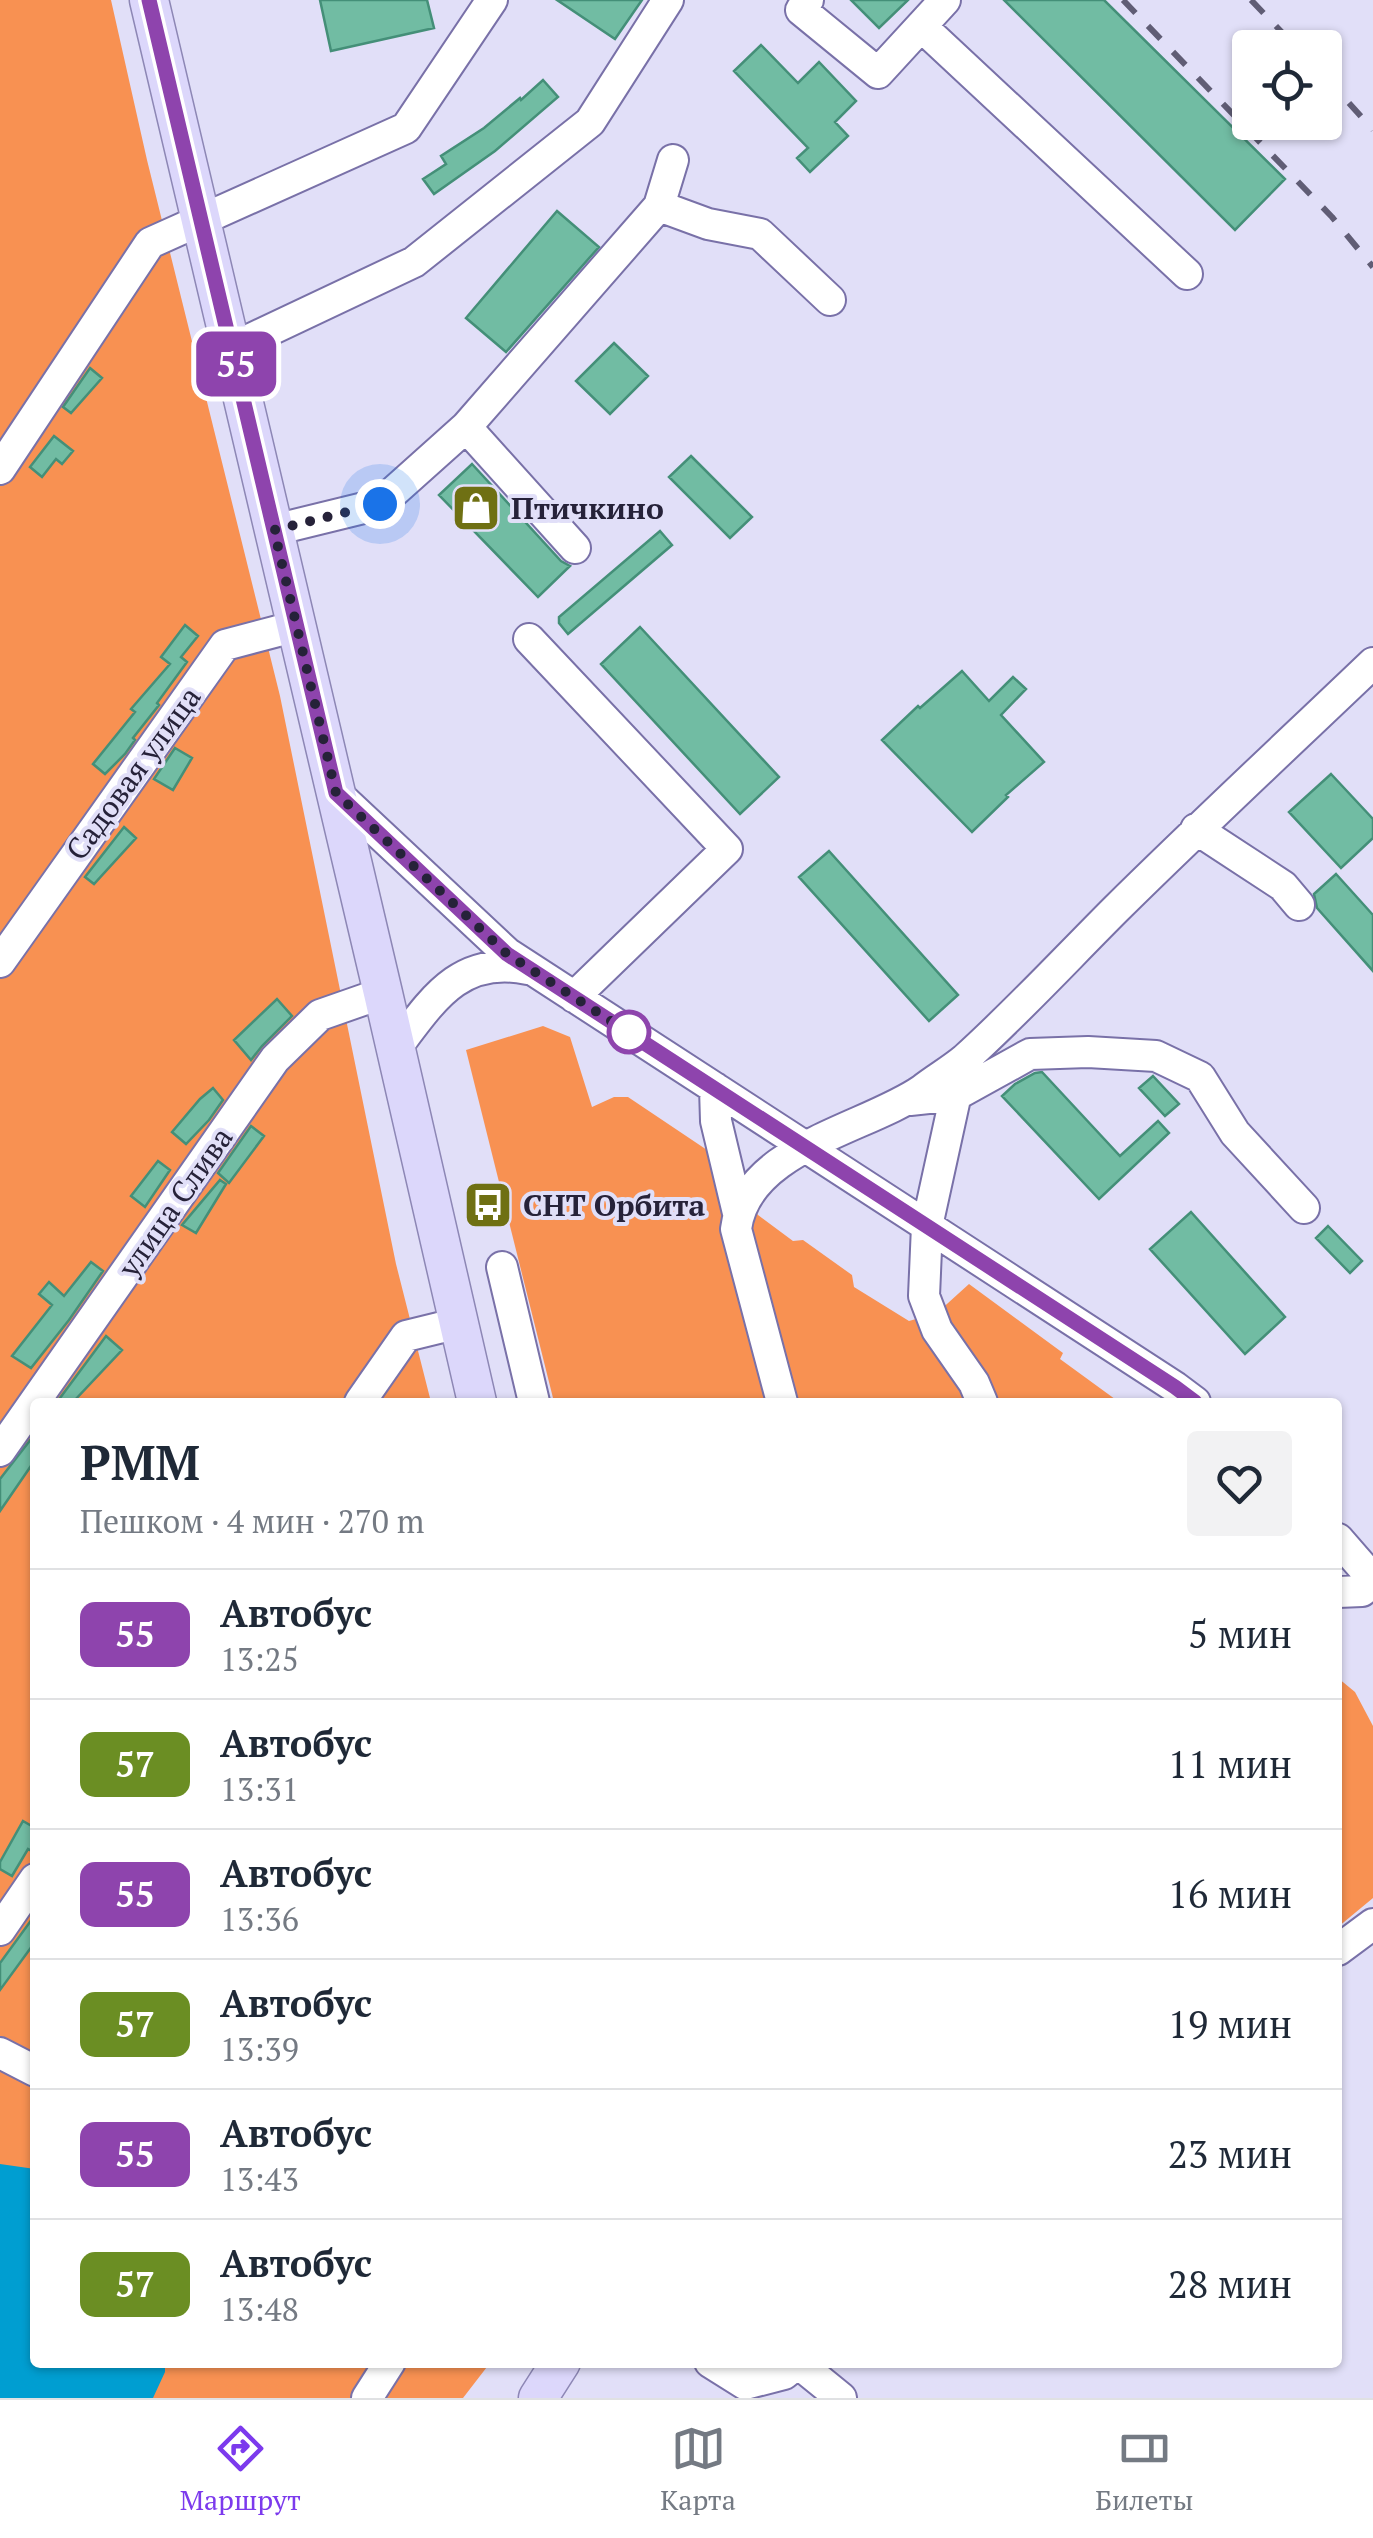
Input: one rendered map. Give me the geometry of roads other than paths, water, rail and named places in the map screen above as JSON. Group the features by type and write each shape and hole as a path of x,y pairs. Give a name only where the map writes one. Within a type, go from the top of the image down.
{"main road":[{"path":"149,0 476,1398"},
{"path":"538,2398 557,2368"}],"street":[{"path":"0,469 150,243 406,128 492,0"},
{"path":"232,348 414,262 590,122 668,0"},
{"path":"808,0 801,10 878,72 945,0"},
{"path":"921,26 1187,274"},
{"path":"274,530 380,504 466,427 659,206 672,160"},
{"path":"659,206 708,224 760,234 830,300"},
{"path":"466,427 575,548"},
{"name":"Садовая улица","path":"0,962 225,645 296,626"},
{"path":"529,638 727,849 574,997"},
{"path":"781,1398 736,1229 746,1196 768,1172 806,1147 907,1100 963,1060 1196,829 1373,663"},
{"path":"336,793 507,954 1189,1398"},
{"path":"1196,829 1283,886 1299,904"},
{"path":"396,1048 424,1010 453,982 479,968 506,964 532,969"},
{"name":"улица Слива","path":"37,1398 275,1059 320,1015 384,993"},
{"path":"907,1100 956,1095 1030,1054 1156,1056 1200,1077 1235,1133 1304,1208"},
{"path":"963,1060 927,1226 924,1296 936,1330 980,1398"},
{"path":"715,1088 716,1122 738,1213"},
{"path":"502,1267 533,1398"},
{"path":"363,1398 406,1336 459,1323"},
{"name":"улица Слива","path":"0,1451 30,1408"},
{"path":"1342,1544 1373,1580 1362,1590 1342,1592"},
{"path":"0,1930 30,1885"},
{"path":"1342,1947 1373,1924"},
{"path":"0,2053 30,2068"},
{"path":"368,2398 386,2368"},
{"path":"719,2368 744,2384 784,2374 792,2368"},
{"path":"804,2368 840,2398"}],"water":[{"path":"0,2164 30,2168 30,2368 165,2368 165,2372 153,2398 0,2398"}],"railway":[{"path":"1123,0 1332,217 1373,267"},
{"path":"1251,0 1280,30"},
{"path":"1342,95 1373,130"}],"place":[{"name":"Птичкино","path":"476,508"},
{"name":"СНТ Орбита","path":"488,1205"}]}
